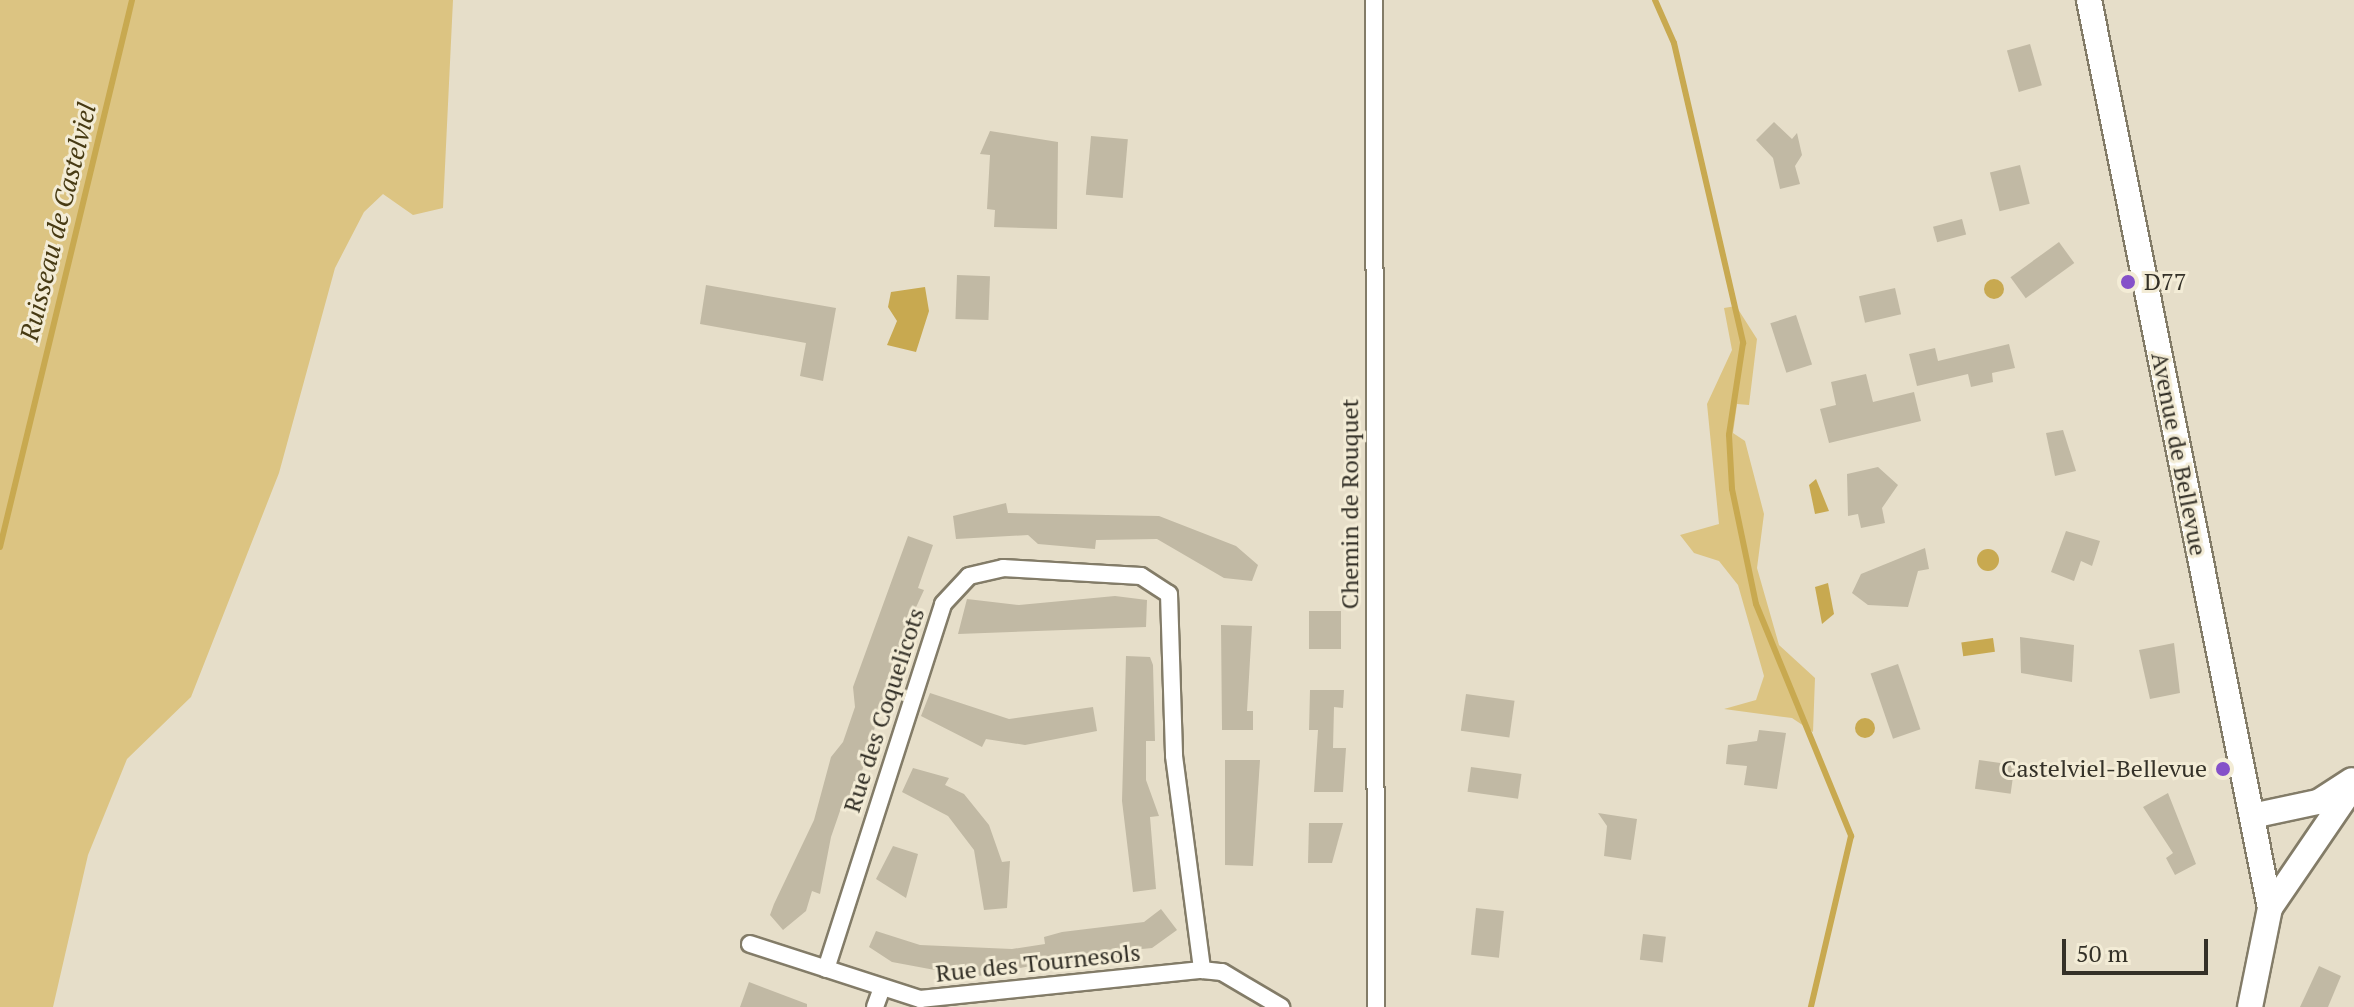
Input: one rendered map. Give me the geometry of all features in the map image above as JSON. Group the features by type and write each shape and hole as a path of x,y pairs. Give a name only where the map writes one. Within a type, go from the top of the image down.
{"street":[{"name":"Chemin de Rouquet","path":"1374,0 1376,1007"},
{"name":"Avenue de Bellevue","path":"2089,0 2270,908"},
{"name":"Rue des Coquelicots","path":"826,969 943,604 969,576 1003,568 1141,576 1169,594 1174,756 1202,970"},
{"path":"2252,816 2318,802 2354,778"},
{"path":"2250,1007 2270,908 2354,785"},
{"path":"2284,809 2311,846"},
{"name":"Rue des Tournesols","path":"750,944 882,988 939,1001 1202,970 1222,972 1281,1007"},
{"path":"875,1007 882,988"}],"shaded area":[{"path":"0,0 453,0 443,208 413,215 383,194 364,212 335,268 279,473 191,697 127,759 88,855 53,1007 0,1007"},
{"path":"1994,279 2001,282 2004,289 2001,296 1994,299 1987,296 1984,289 1987,282"},
{"path":"925,287 929,311 916,352 887,345 897,321 888,307 891,292"},
{"path":"1736,306 1757,339 1749,405 1737,404 1733,433 1745,441 1764,514 1757,568 1779,645 1815,678 1813,732 1792,718 1724,709 1756,700 1764,676 1738,585 1719,561 1694,553 1680,535 1719,524 1707,404 1732,350 1724,308"},
{"path":"1816,479 1829,511 1815,514 1809,485"},
{"path":"1988,549 1996,552 1999,560 1996,568 1988,571 1980,568 1977,560 1980,552"},
{"path":"1828,583 1834,614 1822,624 1815,587"},
{"path":"1993,638 1995,652 1963,656 1961,642"},
{"path":"1861,718 1869,718 1875,728 1869,738 1861,738 1855,732 1855,724"}],"building":[{"path":"2030,44 2042,85 2019,92 2007,51"},
{"path":"1774,122 1792,139 1797,133 1802,155 1795,166 1800,184 1780,189 1773,158 1756,140"},
{"path":"990,131 1058,142 1057,229 994,227 995,210 987,209 990,155 980,154"},
{"path":"1091,136 1128,139 1123,198 1086,195"},
{"path":"2020,165 2030,204 2000,211 1990,172"},
{"path":"1962,219 1966,234 1937,242 1933,227"},
{"path":"2059,242 2074,263 2026,298 2010,277"},
{"path":"957,275 990,276 988,320 955,319"},
{"path":"706,285 836,308 823,381 800,376 806,343 700,324"},
{"path":"1895,288 1901,314 1865,323 1859,296"},
{"path":"1796,315 1812,364 1786,373 1770,323"},
{"path":"2009,344 2015,368 1992,373 1993,382 1971,387 1968,374 1917,386 1909,354 1935,348 1938,361"},
{"path":"1866,374 1873,402 1914,392 1921,421 1829,443 1820,409 1836,405 1831,382"},
{"path":"2063,430 2076,471 2055,476 2046,433"},
{"path":"1878,467 1898,485 1882,508 1885,523 1861,528 1858,514 1848,516 1847,474"},
{"path":"1006,503 1008,513 1159,516 1236,546 1258,565 1252,581 1224,578 1157,539 1096,540 1095,549 1038,544 1028,535 956,539 953,516"},
{"path":"2066,531 2100,541 2092,566 2081,561 2074,581 2051,572"},
{"path":"908,536 933,545 918,588 924,590 900,642 855,795 841,808 831,837 820,894 812,891 806,911 783,930 770,915 814,820 831,757 843,742 855,707 853,687"},
{"path":"1925,548 1929,569 1918,571 1908,607 1868,605 1852,593 1861,574"},
{"path":"1115,596 1147,600 1146,627 958,634 967,599 1019,605"},
{"path":"1309,611 1341,611 1341,649 1309,649"},
{"path":"1221,625 1252,626 1247,711 1253,711 1253,730 1222,730"},
{"path":"2020,637 2074,645 2072,682 2021,673"},
{"path":"2174,643 2180,693 2150,699 2139,650"},
{"path":"1126,656 1150,657 1153,665 1155,741 1146,741 1146,780 1159,816 1150,817 1156,889 1133,892 1122,801"},
{"path":"1898,664 1920,729 1893,739 1871,673"},
{"path":"1310,690 1344,690 1343,708 1334,707 1333,748 1346,748 1343,792 1314,792 1318,730 1309,730"},
{"path":"930,693 1009,719 1093,707 1097,731 1025,745 986,739 982,747 921,716"},
{"path":"1466,694 1515,701 1509,737 1461,731"},
{"path":"1759,730 1786,733 1777,789 1744,785 1747,766 1726,764 1728,745 1757,741"},
{"path":"1225,760 1260,760 1253,866 1225,865"},
{"path":"1979,760 2015,765 2011,794 1975,789"},
{"path":"1471,767 1522,774 1518,799 1468,792"},
{"path":"913,768 949,778 945,785 964,794 989,825 1002,862 1010,861 1007,908 984,910 974,850 948,816 902,792"},
{"path":"2168,793 2196,864 2175,875 2166,858 2173,853 2143,807"},
{"path":"1598,813 1637,819 1631,860 1604,856 1607,826"},
{"path":"1309,823 1343,823 1332,863 1308,863"},
{"path":"893,846 918,854 906,898 876,879"},
{"path":"1476,908 1504,911 1499,958 1471,955"},
{"path":"1161,909 1177,930 1152,948 1132,950 1133,958 1047,963 952,981 951,973 892,962 869,947 876,931 920,945 1012,949 1045,944 1044,937 1062,932 1144,922"},
{"path":"1643,934 1666,937 1663,963 1640,960"},
{"path":"2319,966 2341,976 2328,1007 2300,1007"},
{"path":"749,982 807,1004 807,1007 740,1007"}],"waterway":[{"name":"Ruisseau de Castelviel","path":"0,547 132,0"},
{"path":"1655,0 1674,43 1743,343 1729,435 1732,489 1756,604 1851,836 1811,1007"}],"place":[{"name":"D77","path":"2128,282"},
{"name":"Castelviel-Bellevue","path":"2223,769"}]}
